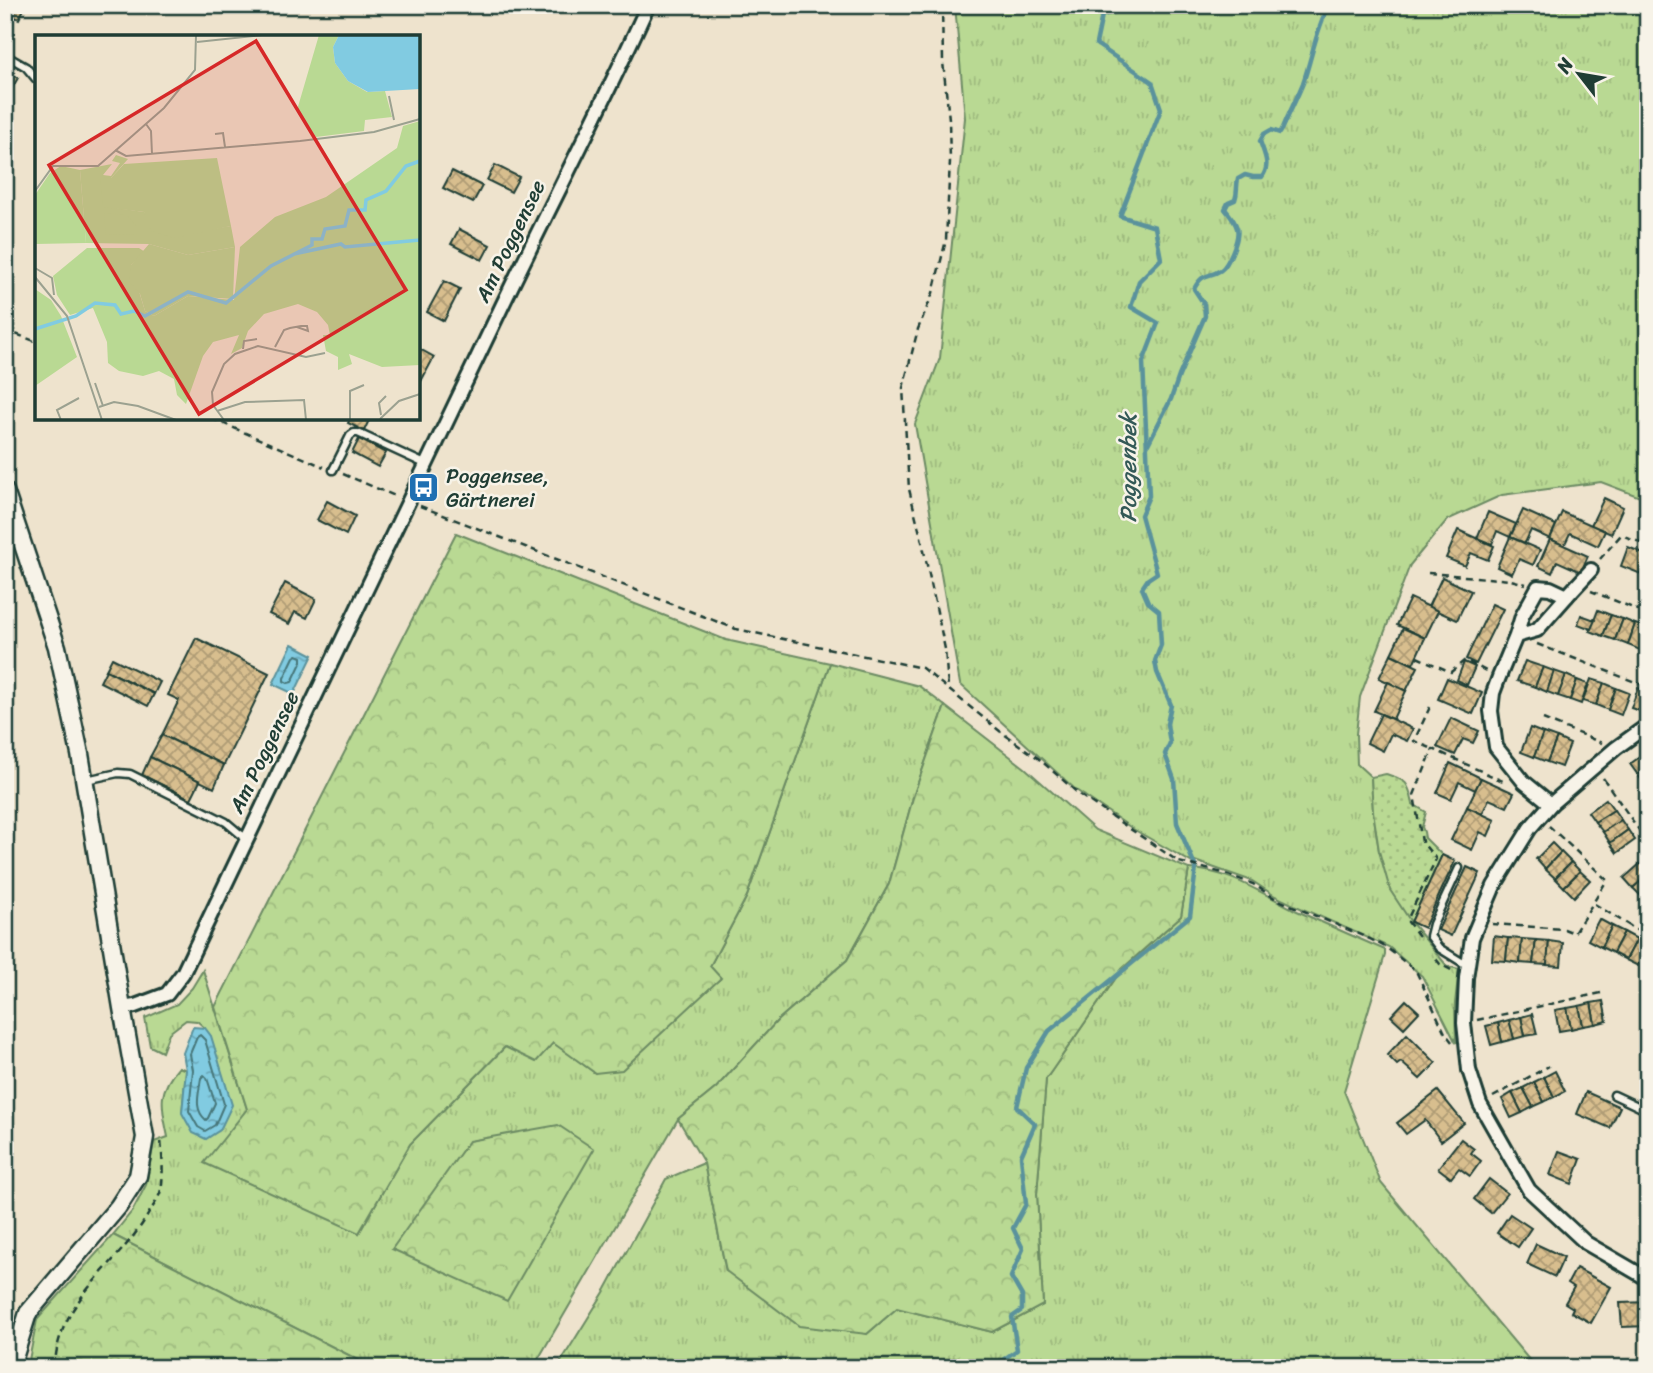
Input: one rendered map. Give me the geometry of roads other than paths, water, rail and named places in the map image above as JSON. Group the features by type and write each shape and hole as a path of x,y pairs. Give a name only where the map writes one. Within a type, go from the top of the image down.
{"street":[{"name":"Am Poggensee","path":"122,1008 167,994 183,973 425,464 615,78 648,5"},
{"path":"5,491 57,648 85,780 145,1137 138,1176 118,1207 28,1313 13,1358 16,1368"},
{"path":"1516,636 1537,630 1591,570"},
{"path":"1551,804 1524,782 1496,747 1491,711 1493,693 1522,616 1538,587 1567,596"},
{"path":"1648,725 1616,748 1538,817 1494,886 1472,938 1464,1023 1469,1070 1480,1104 1529,1190 1586,1243 1648,1279"}],"lane":[{"path":"5,55 26,67 35,78"},
{"path":"333,470 354,433 425,464"},
{"path":"85,780 118,773 131,775 226,822 246,838"},
{"path":"1459,868 1430,936 1439,948 1468,966"},
{"path":"1614,1095 1648,1111"}],"water":[{"path":"292,644 313,655 294,694 273,684"},
{"path":"193,1027 205,1028 211,1036 232,1105 220,1130 206,1139 193,1133 182,1113 186,1070 183,1053"}],"waterway":[{"name":"Poggenbek","path":"991,1368 1017,1350 1012,1317 1022,1310 1022,1296 1011,1277 1023,1249 1013,1228 1026,1204 1021,1156 1035,1124 1017,1107 1026,1068 1049,1031 1190,916 1196,868 1177,823 1174,779 1165,754 1170,743 1167,724 1171,705 1155,661 1161,645 1159,611 1148,602 1142,588 1148,579 1157,573 1141,515 1149,496 1143,362 1158,323 1131,307 1139,281 1161,259 1155,227 1120,216 1161,109 1152,82 1096,44 1102,15 1128,9 1133,5"},
{"path":"1147,446 1171,399 1205,316 1204,304 1194,289 1203,277 1224,267 1235,244 1237,228 1225,209 1228,203 1235,200 1238,179 1245,175 1262,177 1265,173 1266,159 1260,141 1264,134 1271,130 1280,133 1283,128 1303,83 1317,34 1329,5"}],"place":[{"name":"Poggensee, Gärtnerei","path":"423,488"}]}
